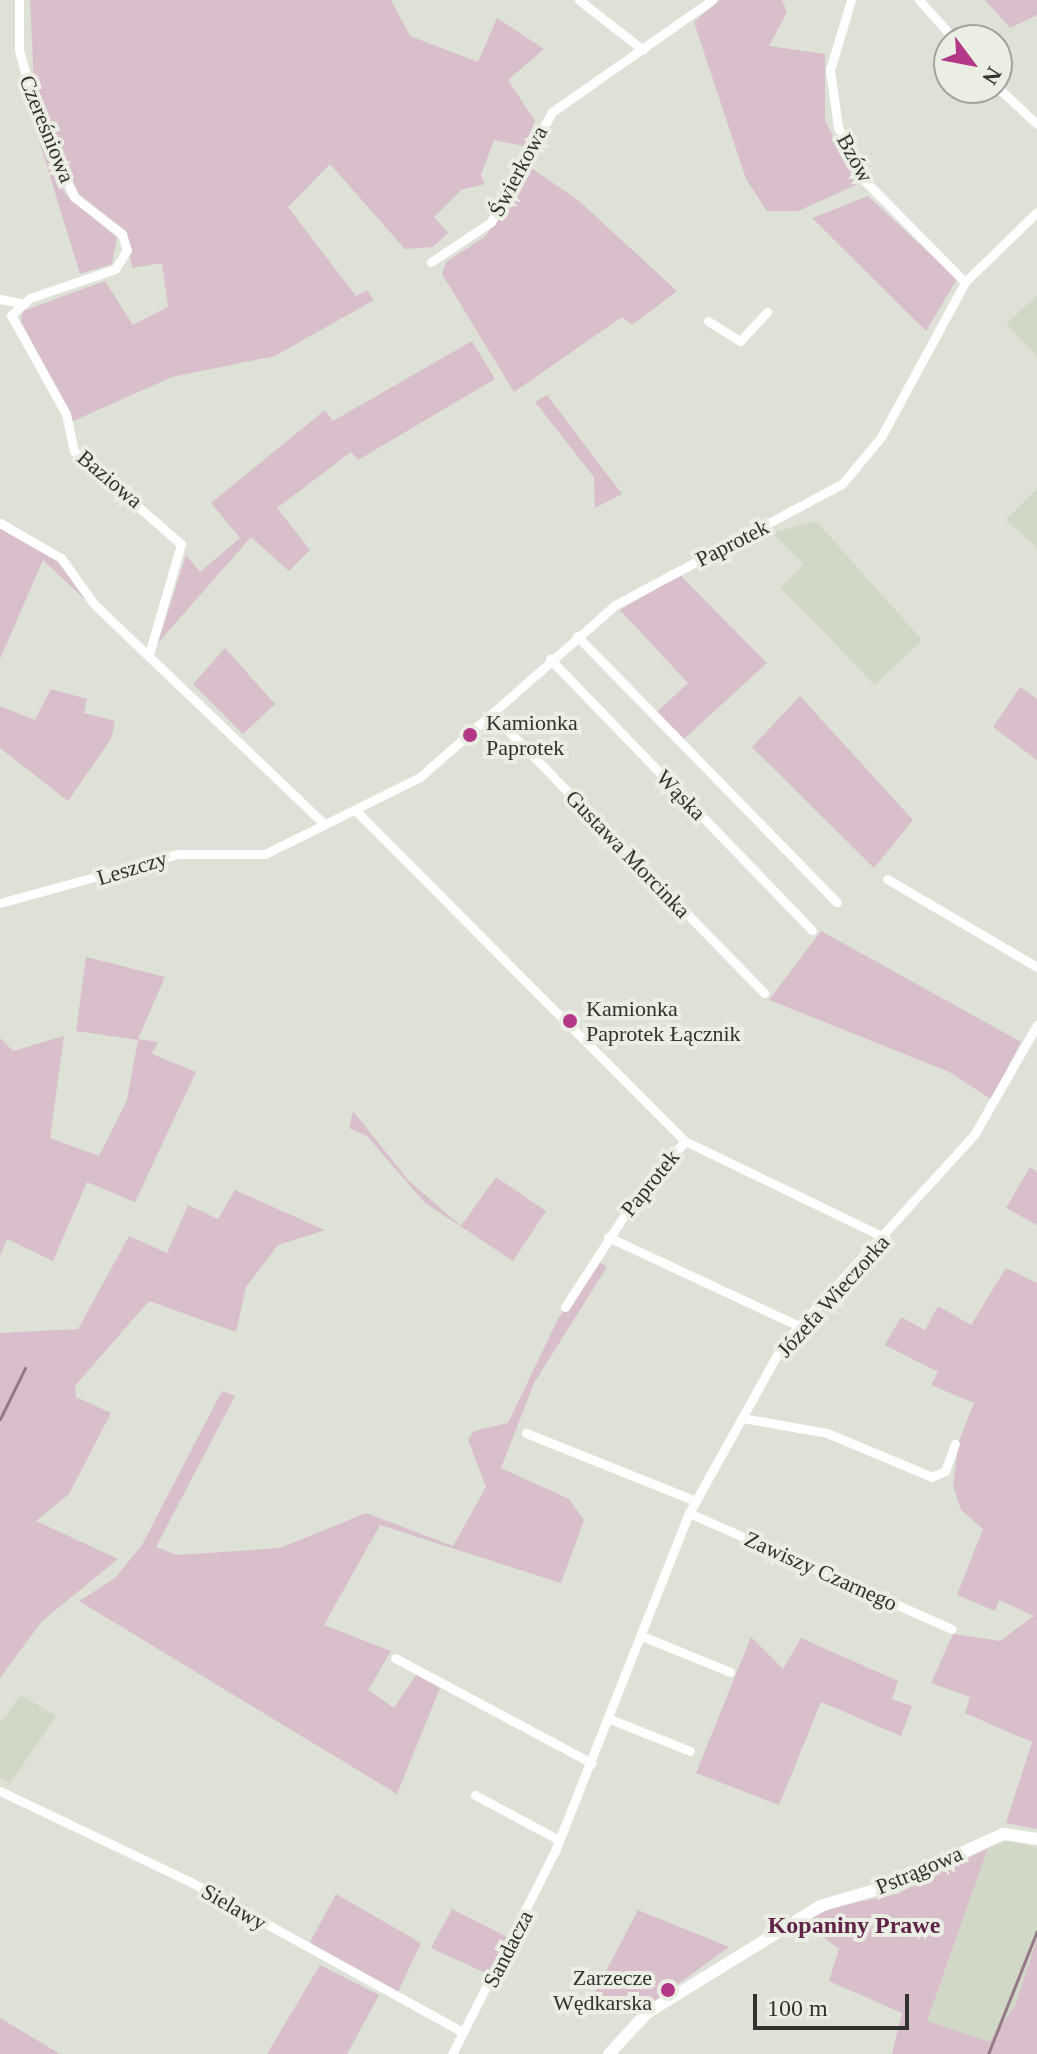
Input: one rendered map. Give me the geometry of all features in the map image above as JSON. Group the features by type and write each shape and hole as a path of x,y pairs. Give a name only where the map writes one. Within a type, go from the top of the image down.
{"street":[{"name":"Czereśniowa","path":"19,0 19,50 36,112 74,197 122,234 123,264 20,303"},
{"path":"579,0 643,50"},
{"name":"Świerkowa","path":"431,262 491,222 552,112 712,0"},
{"name":"Bzów","path":"851,0 830,70 842,137 863,179 965,282"},
{"path":"919,0 941,24"},
{"path":"1013,102 1037,124"},
{"name":"Paprotek","path":"265,854 420,777 550,659 637,592 842,484 881,437 965,282 1037,212"},
{"path":"0,299 20,303"},
{"name":"Baziowa","path":"20,303 11,315 66,414 74,451 181,544 149,654"},
{"path":"708,321 740,341 767,312"},
{"path":"0,523 61,558 94,604 324,824"},
{"path":"577,636 837,902"},
{"name":"Wąska","path":"550,659 812,930"},
{"name":"Gustawa Morcinka","path":"492,714 764,993"},
{"name":"Paprotek","path":"356,811 685,1141 608,1237 801,1327"},
{"name":"Leszczy","path":"0,904 178,854 265,854"},
{"path":"887,879 1037,967"},
{"name":"Józefa Wieczorka","path":"657,1587 689,1513 783,1344 886,1238 974,1135 1037,1025"},
{"path":"685,1141 886,1238"},
{"path":"565,1307 608,1237"},
{"path":"742,1418 827,1433 932,1477 945,1471 955,1444"},
{"path":"526,1433 696,1501"},
{"name":"Zawiszy Czarnego","path":"689,1513 952,1629"},
{"name":"Sandacza","path":"452,2054 512,1949 610,1719 657,1587"},
{"path":"642,1636 730,1672"},
{"path":"395,1658 592,1763"},
{"path":"610,1719 690,1751"},
{"name":"Sielawy","path":"0,1791 175,1874 462,2032"},
{"path":"475,1795 559,1840"},
{"name":"Pstrągowa","path":"613,2053 647,2013 820,1906 892,1885 1003,1834 1037,1839"}],"shaded area":[{"path":"30,0 391,0 410,36 478,62 497,18 544,49 508,80 535,121 524,146 494,140 481,175 485,184 461,190 434,217 448,233 433,247 405,249 330,164 288,207 356,296 367,290 374,300 275,356 172,377 73,421 21,321 23,311 105,281 133,325 168,307 162,263 132,268 126,231 79,194 47,123 34,85"},
{"path":"720,0 782,0 787,12 769,46 825,54 825,121 858,184 798,211 767,211 746,179 694,22"},
{"path":"985,0 1037,0 1037,15 1013,27 1006,24"},
{"path":"28,104 65,194 117,238 112,264 80,274"},
{"path":"530,167 579,201 677,291 632,325 622,317 514,392 442,274 446,262 486,236"},
{"path":"868,196 957,279 926,331 812,218"},
{"path":"1037,296 1037,356 1006,324"},
{"path":"472,341 495,379 358,460 351,452 277,508 310,550 289,571 251,537 158,643 186,555 200,572 240,538 211,503 325,410 333,421"},
{"path":"547,395 622,494 595,508 594,477 535,402"},
{"path":"1037,488 1037,548 1006,520"},
{"path":"816,521 922,640 875,685 780,587 804,565 772,533"},
{"path":"0,526 51,553 92,606 43,560 0,659"},
{"path":"680,575 767,663 684,739 657,712 688,683 620,610"},
{"path":"225,648 275,704 243,734 193,684"},
{"path":"1020,687 1037,699 1037,760 993,727"},
{"path":"51,689 87,699 84,713 115,721 111,739 68,801 0,748 0,706 35,720"},
{"path":"800,696 913,820 874,868 752,747"},
{"path":"821,931 1021,1042 991,1099 949,1072 769,1000"},
{"path":"86,957 165,977 138,1039 158,1042 152,1054 196,1072 135,1202 87,1182 53,1261 7,1239 0,1256 0,1038 13,1051 64,1036 50,1138 99,1156 127,1100 138,1040 76,1031"},
{"path":"353,1111 409,1181 461,1226 496,1177 546,1211 513,1261 425,1203 367,1136 349,1128"},
{"path":"1030,1167 1037,1172 1037,1225 1006,1208"},
{"path":"235,1190 325,1230 278,1245 246,1287 236,1332 149,1301 75,1386 76,1397 111,1413 69,1494 36,1521 118,1559 42,1621 0,1678 0,1333 78,1329 129,1236 167,1253 188,1205 218,1219"},
{"path":"598,1261 607,1267 534,1383 501,1468 569,1499 584,1520 561,1583 380,1525 324,1625 391,1651 368,1690 394,1708 416,1675 440,1688 397,1794 79,1601 115,1578 142,1545 222,1391 235,1396 156,1547 177,1555 280,1548 366,1513 453,1546 486,1487 468,1440 474,1431 508,1423 558,1319"},
{"path":"1006,1268 1037,1283 1037,1829 1006,1823 1032,1742 965,1713 970,1697 931,1683 953,1634 1000,1641 1034,1616 999,1600 995,1611 957,1595 983,1529 961,1510 953,1486 959,1441 974,1403 931,1385 938,1372 885,1345 901,1317 925,1330 938,1306 971,1325"},
{"path":"751,1637 783,1669 801,1638 898,1681 892,1699 912,1706 901,1736 821,1702 779,1805 696,1773"},
{"path":"21,1695 56,1716 10,1784 0,1778 0,1723"},
{"path":"1011,1840 1037,1848 1037,1939 1015,2006 989,2043 927,2021 988,1848"},
{"path":"988,1848 927,2021 989,2042 1015,2006 1037,1939 1037,2054 892,2054 902,2013 829,1981 839,1949 811,1928 791,1928 834,1907 897,1894"},
{"path":"336,1894 421,1943 397,1994 308,1946"},
{"path":"452,1909 509,1938 490,1975 431,1948"},
{"path":"638,1910 729,1947 635,2015 592,1998"},
{"path":"320,1965 379,1995 347,2054 267,2054"},
{"path":"0,2018 60,2054 0,2054"}],"waterway":[{"path":"0,1419 25,1368"},
{"path":"988,2054 1037,1931"}],"place":[{"name":"Kamionka Paprotek","path":"470,735"},
{"name":"Kamionka Paprotek Łącznik","path":"570,1021"},
{"name":"Zarzecze Wędkarska","path":"668,1990"}],"district":[{"name":"Kopaniny Prawe","path":"854,1926"}]}
